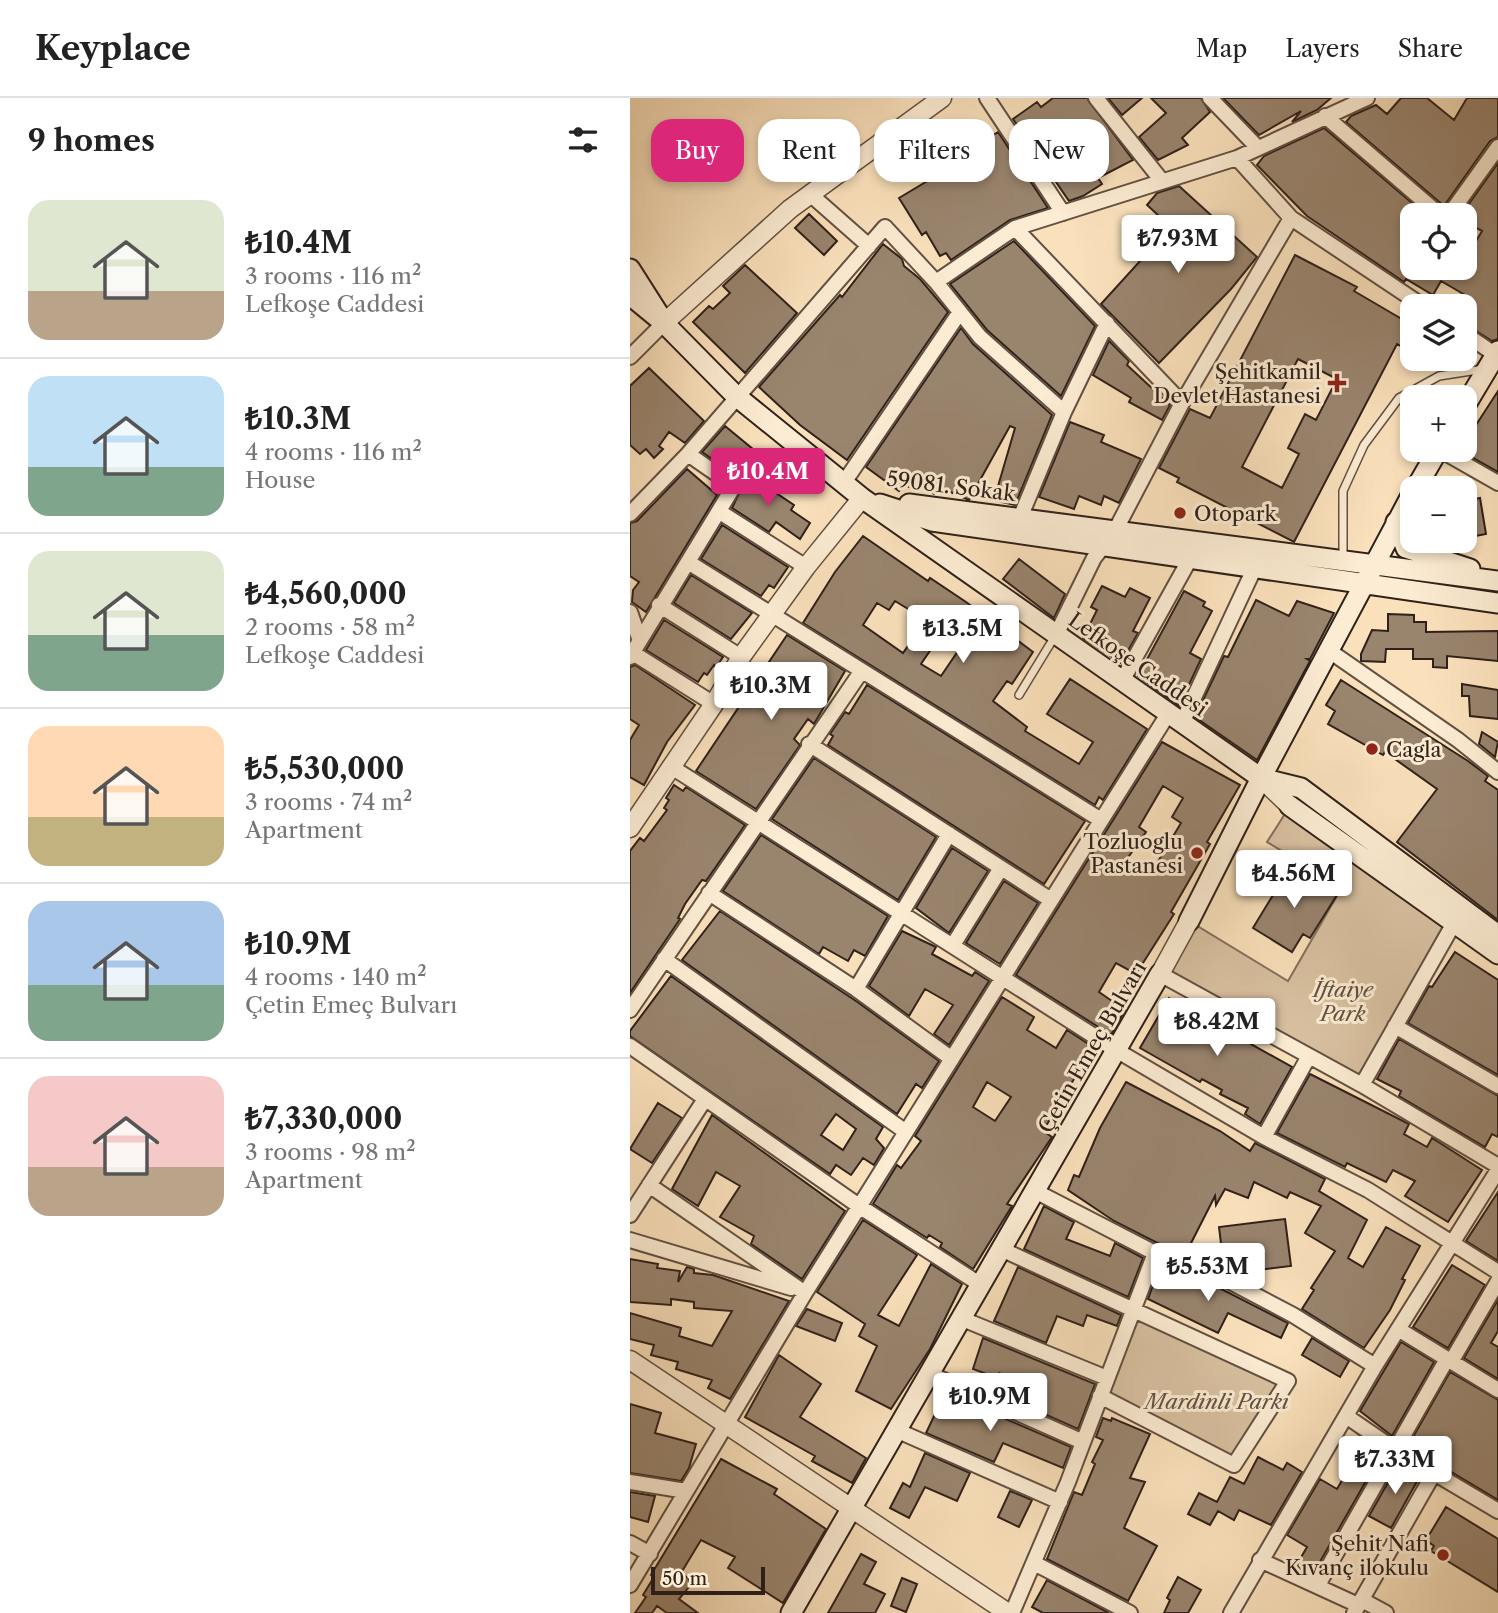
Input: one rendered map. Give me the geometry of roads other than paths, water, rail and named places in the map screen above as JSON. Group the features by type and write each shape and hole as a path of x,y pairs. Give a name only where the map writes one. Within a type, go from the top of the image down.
{"main road":[{"path":"630,269 642,283 664,323"},
{"path":"630,295 664,323"},
{"name":"Lefkoşe Caddesi","path":"664,323 736,396 862,498 1261,778 1301,788 1498,935"},
{"path":"1477,386 1494,358"},
{"name":"59081. Sokak","path":"862,498 932,521 1343,563 1367,575"},
{"name":"59081. Sokak","path":"862,498 1020,518 1191,557 1255,567 1367,575"},
{"name":"Çetin Emeç Bulvarı","path":"1189,921 1400,515"},
{"path":"1396,522 1406,548 1498,580"},
{"path":"1367,575 1498,580"},
{"path":"1367,575 1498,603"},
{"name":"Lefkoşe Caddesi","path":"1290,806 1498,954"},
{"name":"Çetin Emeç Bulvarı","path":"791,1613 1160,974"}],"street":[{"path":"630,357 664,323 810,194 942,98"},
{"path":"987,98 1063,213"},
{"path":"1096,98 1162,181"},
{"path":"1210,98 1258,148"},
{"path":"936,282 1015,228 1237,158 1360,99"},
{"path":"1325,116 1426,203"},
{"path":"1458,203 1498,147"},
{"path":"1237,158 1291,218 1405,294"},
{"path":"810,194 869,246"},
{"path":"1056,635 1094,558 1110,539 1182,403 1291,218"},
{"path":"630,514 688,454 885,227 936,282 980,337 1016,372 1064,412"},
{"path":"1015,228 1182,403"},
{"path":"844,484 960,312"},
{"path":"1020,518 1064,412 1107,323"},
{"path":"1477,344 1494,358"},
{"path":"688,454 734,486 631,655 714,704"},
{"path":"1460,462 1498,483"},
{"path":"633,817 714,704 741,657 806,567 862,498"},
{"path":"720,512 806,567"},
{"path":"1122,681 1191,557"},
{"path":"688,562 750,604 774,614 861,672 1101,820"},
{"path":"630,1585 805,1293 1101,820 1175,719 1255,567"},
{"path":"660,605 741,657"},
{"path":"630,612 639,638"},
{"path":"1328,650 1458,740 1498,772"},
{"path":"630,1010 861,672"},
{"path":"810,744 1051,900"},
{"path":"670,766 1116,1050 1264,1137 1368,1190 1498,1272"},
{"name":"Lefkoşe Caddesi","path":"1261,778 1290,806"},
{"path":"856,989 949,834"},
{"path":"953,945 1001,868"},
{"path":"709,893 856,989 952,1059"},
{"name":"Çetin Emeç Bulvarı","path":"1160,974 1189,921"},
{"path":"1362,1085 1454,923"},
{"path":"664,959 906,1132"},
{"path":"1160,974 1362,1085 1498,1168 1375,1366 1231,1613"},
{"path":"1395,1026 1498,1086"},
{"path":"630,1046 859,1206 981,1285"},
{"path":"1264,1137 1309,1055"},
{"path":"630,1215 705,1099"},
{"path":"649,1185 805,1293"},
{"path":"1035,1191 1185,1268 1189,1260 1293,1315 1375,1366"},
{"path":"630,1240 805,1293"},
{"path":"1001,1249 1288,1381 1234,1465 1100,1396"},
{"path":"630,1360 851,1510 1010,1613 1060,1502 1155,1253"},
{"path":"1318,1586 1498,1281"},
{"path":"960,1318 1107,1378"},
{"path":"1398,1329 1498,1390"},
{"path":"930,1374 1083,1442"},
{"path":"1346,1416 1397,1451 1498,1511"},
{"path":"896,1430 1060,1502"},
{"path":"1358,1606 1434,1473"},
{"path":"630,1482 686,1491"},
{"path":"630,1543 650,1554"},
{"path":"1260,1560 1358,1606 1386,1613"},
{"path":"1034,1563 1130,1613"}],"lane":[{"path":"1343,563 1343,491 1364,444 1399,398 1439,376 1494,358"},
{"path":"1019,695 1056,635"}],"place":[{"name":"Şehitkamil Devlet Hastanesi","path":"1337,383"},
{"name":"Otopark","path":"1180,513"},
{"name":"Cagla","path":"1372,749"},
{"name":"Tozluoglu Pastanesi","path":"1197,853"},
{"name":"Şehit Nafi Kıvanç ilokulu","path":"1443,1555"}],"park label":[{"name":"İftaiye Park","path":"1343,1001"},
{"name":"Mardinli Parkı","path":"1217,1401"}]}
